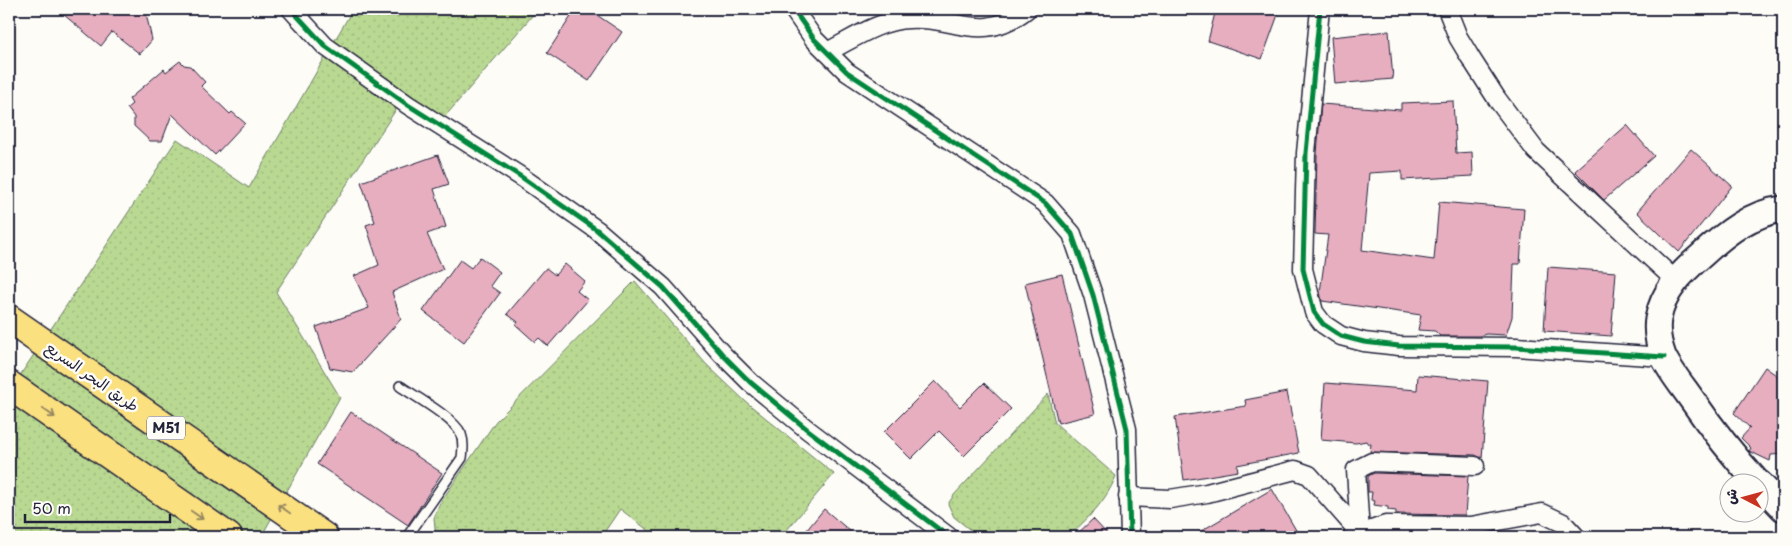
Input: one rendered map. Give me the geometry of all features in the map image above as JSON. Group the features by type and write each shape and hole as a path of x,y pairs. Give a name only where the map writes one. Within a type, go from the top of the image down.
{"highway":[{"name":"طريق البحر السريع","path":"9,319 324,537"},
{"path":"9,385 228,537"}],"street":[{"path":"291,9 325,46 408,105 520,176 597,230 663,287 722,354 750,382 808,430 949,537"},
{"path":"793,9 827,52 847,72 1045,203 1069,230 1094,295 1127,429 1130,537"},
{"path":"827,52 888,22 924,19 992,28 1013,19 1027,9"},
{"path":"1320,9 1306,153 1303,270 1314,312 1323,324 1341,336 1364,342 1399,346 1516,347 1664,357"},
{"path":"1447,9 1458,37 1496,99 1536,150 1675,280"},
{"path":"1751,474 1708,423 1664,357 1658,339 1658,320 1663,301 1675,280 1725,234 1766,212 1783,209"},
{"path":"1356,535 1355,480 1356,470 1360,466 1372,462 1475,466"},
{"path":"1128,497 1170,499 1207,493 1278,473 1301,470 1310,475 1356,535"},
{"path":"1770,495 1783,508"},
{"path":"1356,535 1386,525 1471,526 1542,513 1563,523 1576,537"}],"lane":[{"path":"400,386 455,424 462,435 463,446 462,458 407,537"}],"green space":[{"path":"353,9 538,9 441,121 399,105 276,292 340,397 261,537 9,537 9,392 177,139 249,188"},
{"path":"635,281 706,364 745,401 834,474 781,537 657,537 620,509 601,537 436,537 434,518 440,503 496,421"},
{"path":"1048,394 1055,423 1116,476 1112,485 1096,509 1068,537 979,537 954,517 948,504 954,495"}],"building":[{"path":"57,9 145,9 152,40 140,54 112,32 101,46"},
{"path":"576,9 588,9 622,32 589,81 547,53"},
{"path":"1216,9 1280,9 1262,59 1208,41"},
{"path":"1389,31 1393,79 1335,84 1331,37"},
{"path":"180,61 184,65 190,66 205,82 201,86 230,114 232,112 245,123 215,155 172,114 162,141 150,141 134,126 134,117 127,108 132,104 129,99 164,69 166,72"},
{"path":"1453,101 1456,153 1472,152 1473,176 1402,180 1402,171 1369,173 1362,250 1434,260 1439,202 1524,209 1520,264 1514,264 1512,317 1506,335 1440,336 1435,331 1418,330 1421,315 1322,301 1320,292 1328,235 1315,234 1317,154 1321,104 1401,110 1401,103"},
{"path":"1627,125 1654,156 1604,200 1575,171"},
{"path":"1691,149 1732,186 1679,252 1637,212"},
{"path":"438,155 449,184 434,189 446,227 427,234 443,269 392,292 401,319 353,372 330,368 316,327 369,308 354,276 379,265 366,225 375,222 361,182"},
{"path":"480,257 500,272 490,286 500,293 464,342 423,311 460,260 471,268"},
{"path":"565,264 585,281 577,291 588,300 548,346 539,338 535,342 516,325 518,322 507,314 546,268 555,275"},
{"path":"1548,267 1616,272 1611,336 1544,331"},
{"path":"1062,274 1095,414 1058,423 1025,283"},
{"path":"1765,367 1783,380 1783,454 1771,455 1770,461 1749,451 1751,448 1741,438 1750,428 1734,413"},
{"path":"1418,375 1488,381 1482,458 1475,455 1370,452 1371,444 1368,444 1366,441 1356,443 1321,440 1325,383 1417,390"},
{"path":"935,381 960,407 984,383 1011,409 964,456 939,431 911,459 884,432"},
{"path":"1287,392 1299,453 1237,465 1238,471 1184,480 1175,417 1246,406 1245,400"},
{"path":"351,412 442,473 408,525 317,464"},
{"path":"1374,473 1468,476 1465,515 1396,514 1396,511 1388,510 1388,507 1374,505 1375,501 1371,500 1372,492 1368,492 1368,476"},
{"path":"1272,489 1300,537 1191,537"},
{"path":"824,509 857,537 801,537"},
{"path":"1093,519 1110,537 1074,537"}],"cycle path":[{"path":"291,9 325,46 408,105 520,176 597,230 663,287 722,354 750,382 808,430 949,537"},
{"path":"793,9 814,39 847,72 1045,203 1072,234 1093,295 1127,429 1130,537"},
{"path":"1320,9 1306,153 1303,269 1314,312 1323,324 1341,336 1364,342 1399,346 1516,347 1664,357"}]}
